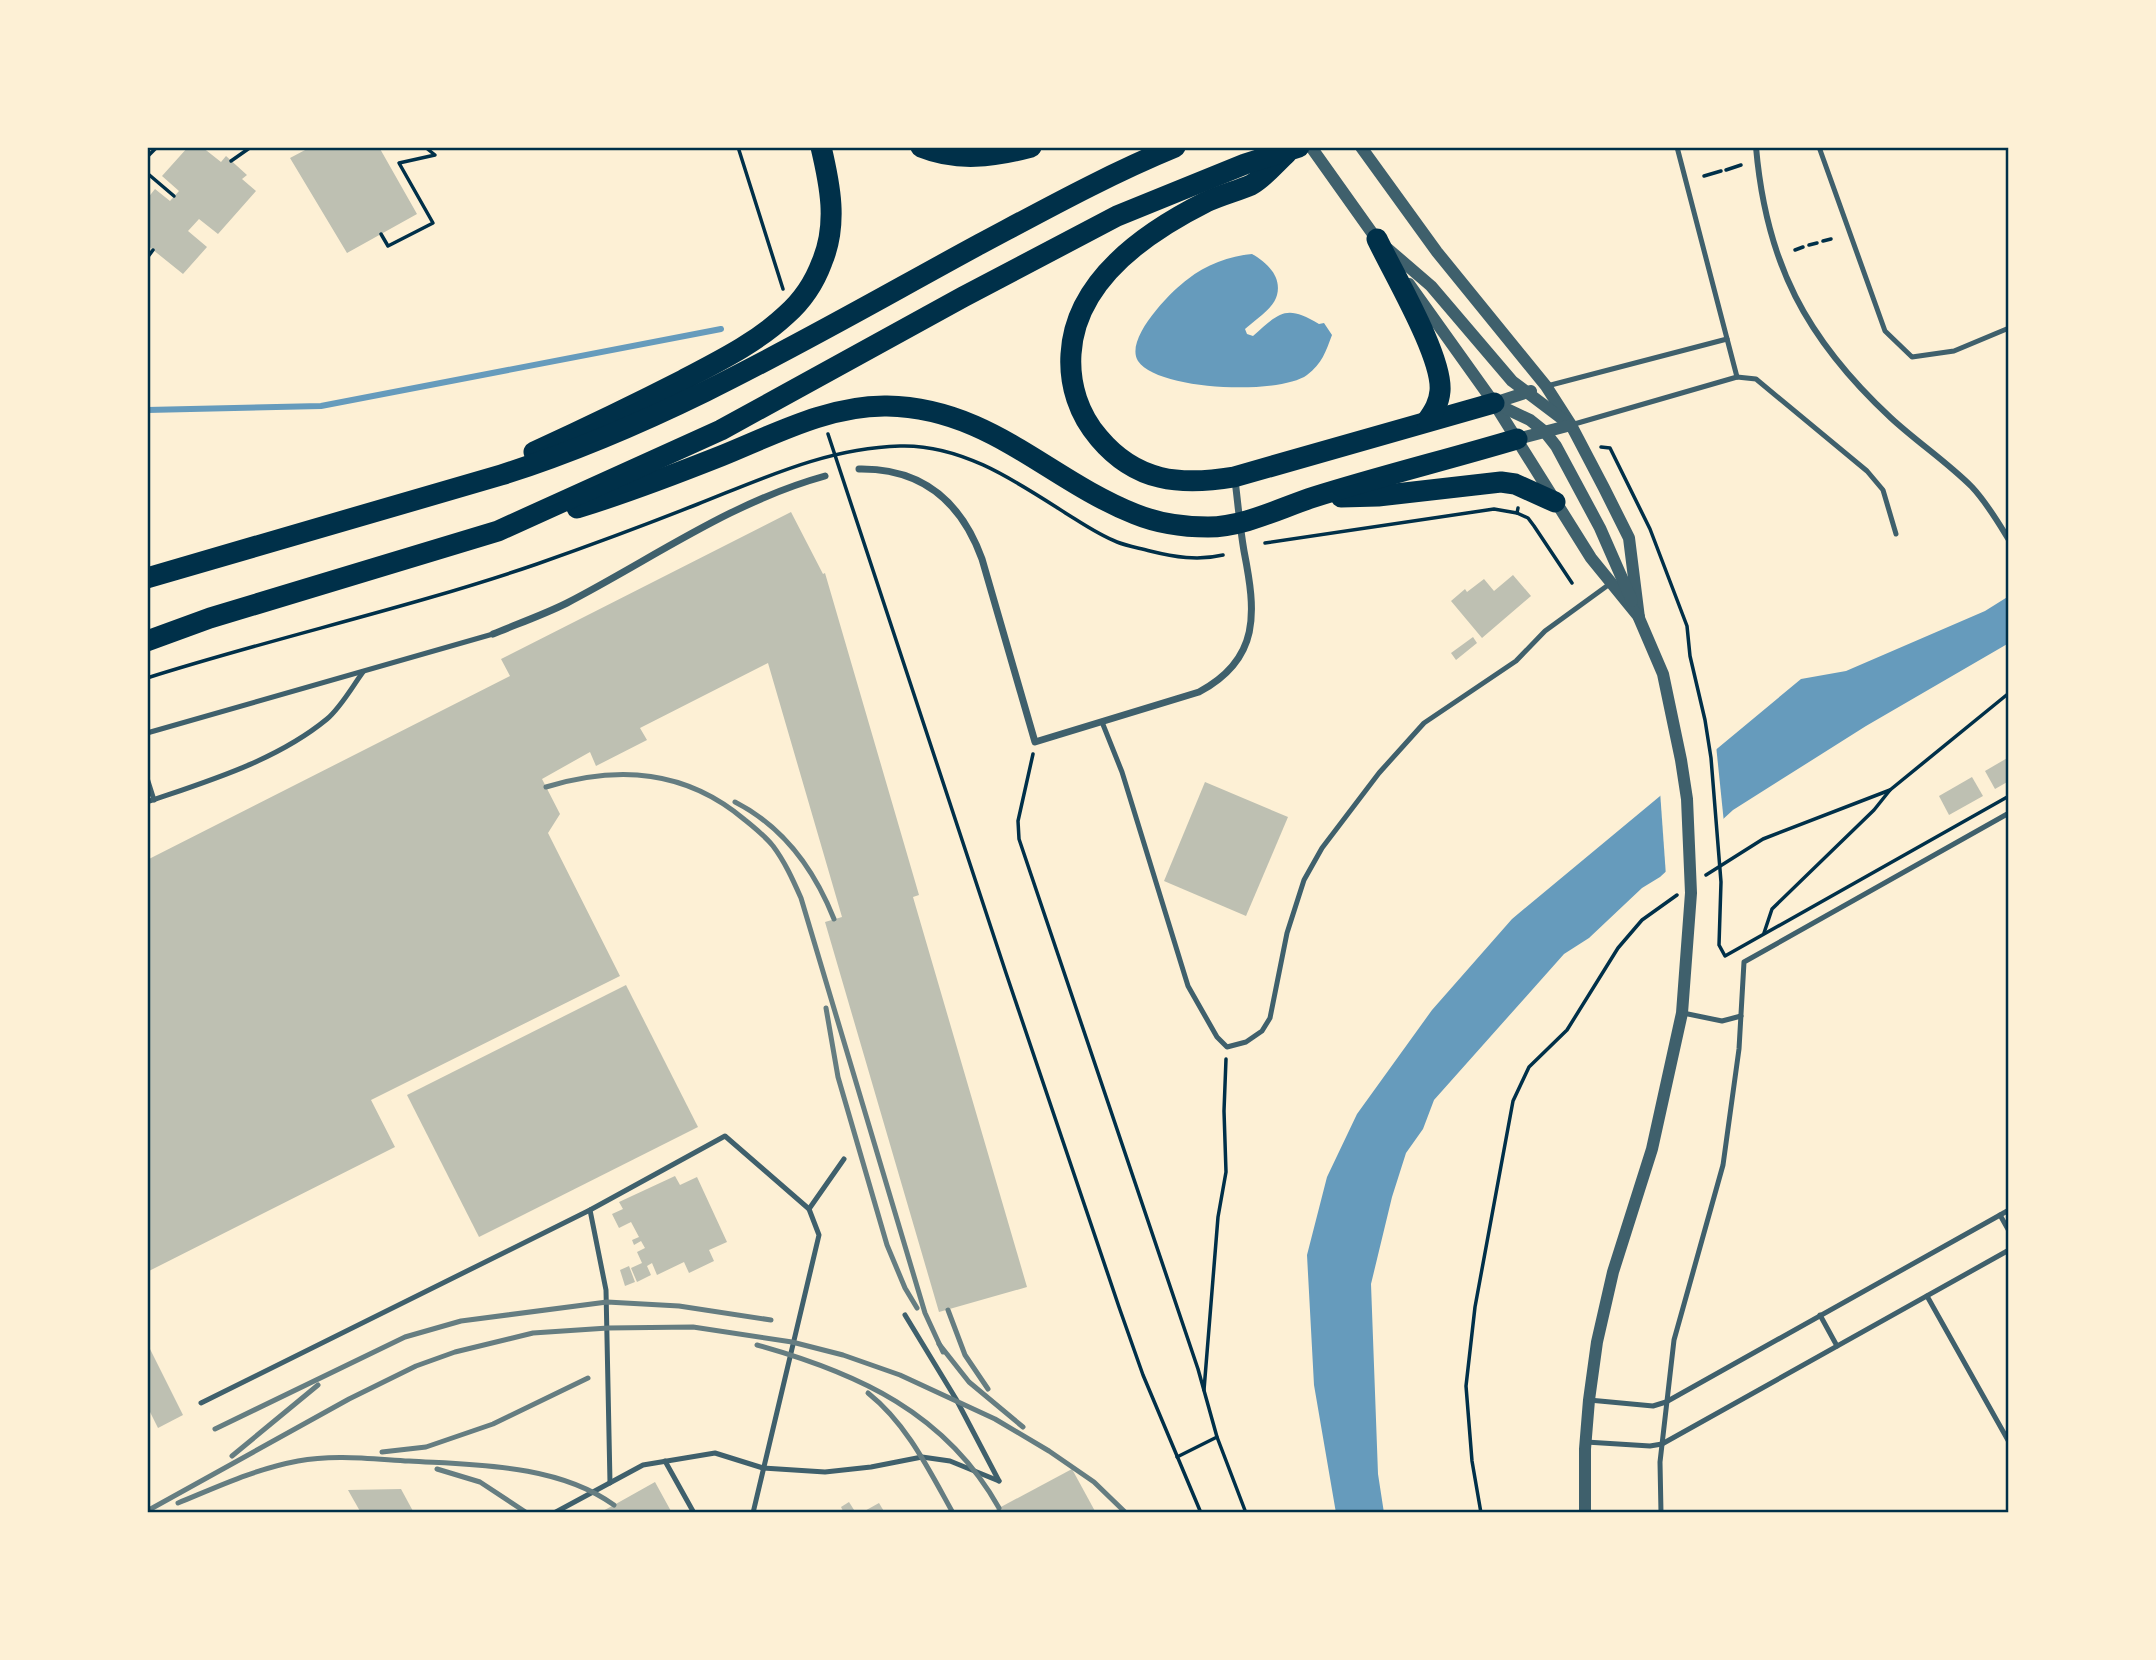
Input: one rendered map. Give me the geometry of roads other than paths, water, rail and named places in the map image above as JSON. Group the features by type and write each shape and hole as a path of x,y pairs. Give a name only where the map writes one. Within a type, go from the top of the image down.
{"highway":[{"path":"438,494 536,451 671,386 725,358 787,314 814,278 832,227 830,185 821,147"},
{"path":"920,147 948,155 975,157 1031,147"},
{"path":"147,578 551,459 734,377 1067,197 1175,147"},
{"path":"1301,148 1253,184 1205,203 1167,225 1136,247 1110,270 1091,292 1079,316 1070,365 1073,388 1085,421 1113,453 1129,466 1158,477 1201,483 1234,477 1494,403"},
{"path":"498,531 722,430 963,297 1117,216 1245,164 1301,148"},
{"path":"1377,239 1431,348 1438,370 1440,389 1437,407 1427,421"},
{"path":"147,641 210,618 643,488 807,421 884,406 941,413 965,420 1008,442 1110,503 1149,519 1209,527 1240,522 1314,497 1517,439"},
{"path":"1314,497 1378,496 1501,482 1515,484 1555,502"}],"street":[{"path":"1361,147 1437,252 1546,386 1571,425 1629,538 1639,618"},
{"path":"1756,147 1763,199 1777,255 1808,321 1836,361 1874,402 1974,489 2009,540"},
{"path":"1301,148 1341,189 1377,239 1494,403 1591,558 1639,618"},
{"path":"1377,239 1431,286 1513,381 1571,425"},
{"path":"1494,403 1546,386"},
{"path":"1494,403 1530,420 1545,432 1559,451 1600,528 1663,674 1672,709 1687,799 1691,893 1682,1013 1652,1149 1607,1296 1589,1400 1585,1513"},
{"path":"1517,439 1571,425"},
{"path":"859,469 884,469 921,481 949,502 963,519 974,537 982,559 1035,742 1199,692 1228,673 1238,661 1247,645 1253,621 1252,593 1234,477"},
{"path":"493,634 566,603 737,509 777,491 825,476"}],"lane":[{"path":"1677,147 1737,377"},
{"path":"1819,147 1885,331 1912,357 1954,351 2009,328"},
{"path":"1546,386 1727,339"},
{"path":"1571,425 1737,377 1756,379 1867,471 1883,490 1896,534"},
{"path":"1102,722 1122,772 1188,986 1217,1037 1227,1046 1246,1042 1262,1031 1270,1017 1286,933 1304,880 1322,848 1379,774 1424,723 1516,661 1545,631 1611,583"},
{"path":"147,733 493,634"},
{"path":"147,778 150,801 231,773 303,736 329,717 363,672"},
{"path":"1661,1513 1660,1462 1674,1340 1723,1165 1739,1049 1744,962 2009,813"},
{"path":"1682,1013 1722,1021 1741,1016"},
{"path":"201,1403 590,1210 725,1136 809,1209 819,1235 752,1513"},
{"path":"809,1209 844,1159"},
{"path":"590,1210 606,1290 610,1483"},
{"path":"1589,1400 1653,1406 1667,1402 2009,1210"},
{"path":"2000,1215 2009,1231"},
{"path":"1586,1442 1650,1446 1662,1444 2009,1250"},
{"path":"1927,1296 2009,1442"},
{"path":"554,1513 643,1465 715,1453 763,1468 825,1472 922,1457 950,1461 999,1480 956,1399 905,1315"},
{"path":"1821,1315 1838,1346"},
{"path":"665,1461 694,1513"}],"water":[{"path":"1252,254 1272,270 1278,288 1272,305 1245,329 1247,334 1253,336 1277,316 1291,313 1319,324 1324,323 1332,335 1323,357 1312,371 1293,381 1272,385 1220,387 1169,379 1150,371 1138,361 1135,352 1143,329 1161,304 1180,285 1210,265"},
{"path":"2009,596 2009,643 1866,726 1733,810 1660,877 1642,888 1589,938 1564,954 1434,1100 1423,1129 1406,1153 1392,1197 1371,1284 1378,1474 1384,1513 1336,1513 1314,1385 1307,1255 1327,1177 1357,1114 1432,1010 1512,919 1801,679 1846,671 1985,611"}],"waterway":[{"path":"147,410 321,406 721,329"}],"railway":[{"path":"546,787 600,776 651,776 675,782 723,803 770,842 789,871 801,898 925,1313 943,1352"},
{"path":"735,802 768,824 795,851 817,883 834,919"},
{"path":"826,1008 838,1077 887,1245 905,1288 917,1308"},
{"path":"215,1429 405,1337 461,1321 607,1302 679,1306 771,1320"},
{"path":"948,1310 965,1355 988,1389"},
{"path":"147,1511 349,1399 416,1366 455,1352 533,1333 608,1328 693,1327 792,1342 843,1355 900,1375 995,1419 1049,1451 1094,1482 1126,1513"},
{"path":"939,1344 969,1382 1023,1427"},
{"path":"757,1345 830,1369 896,1401 926,1422 953,1446 978,1475 999,1508"},
{"path":"382,1452 426,1447 493,1424 588,1378"},
{"path":"232,1456 318,1385"},
{"path":"868,1393 906,1433 953,1513"},
{"path":"178,1503 236,1479 282,1464 339,1457 515,1469 567,1481 614,1505"},
{"path":"437,1469 480,1482 527,1513"}]}
